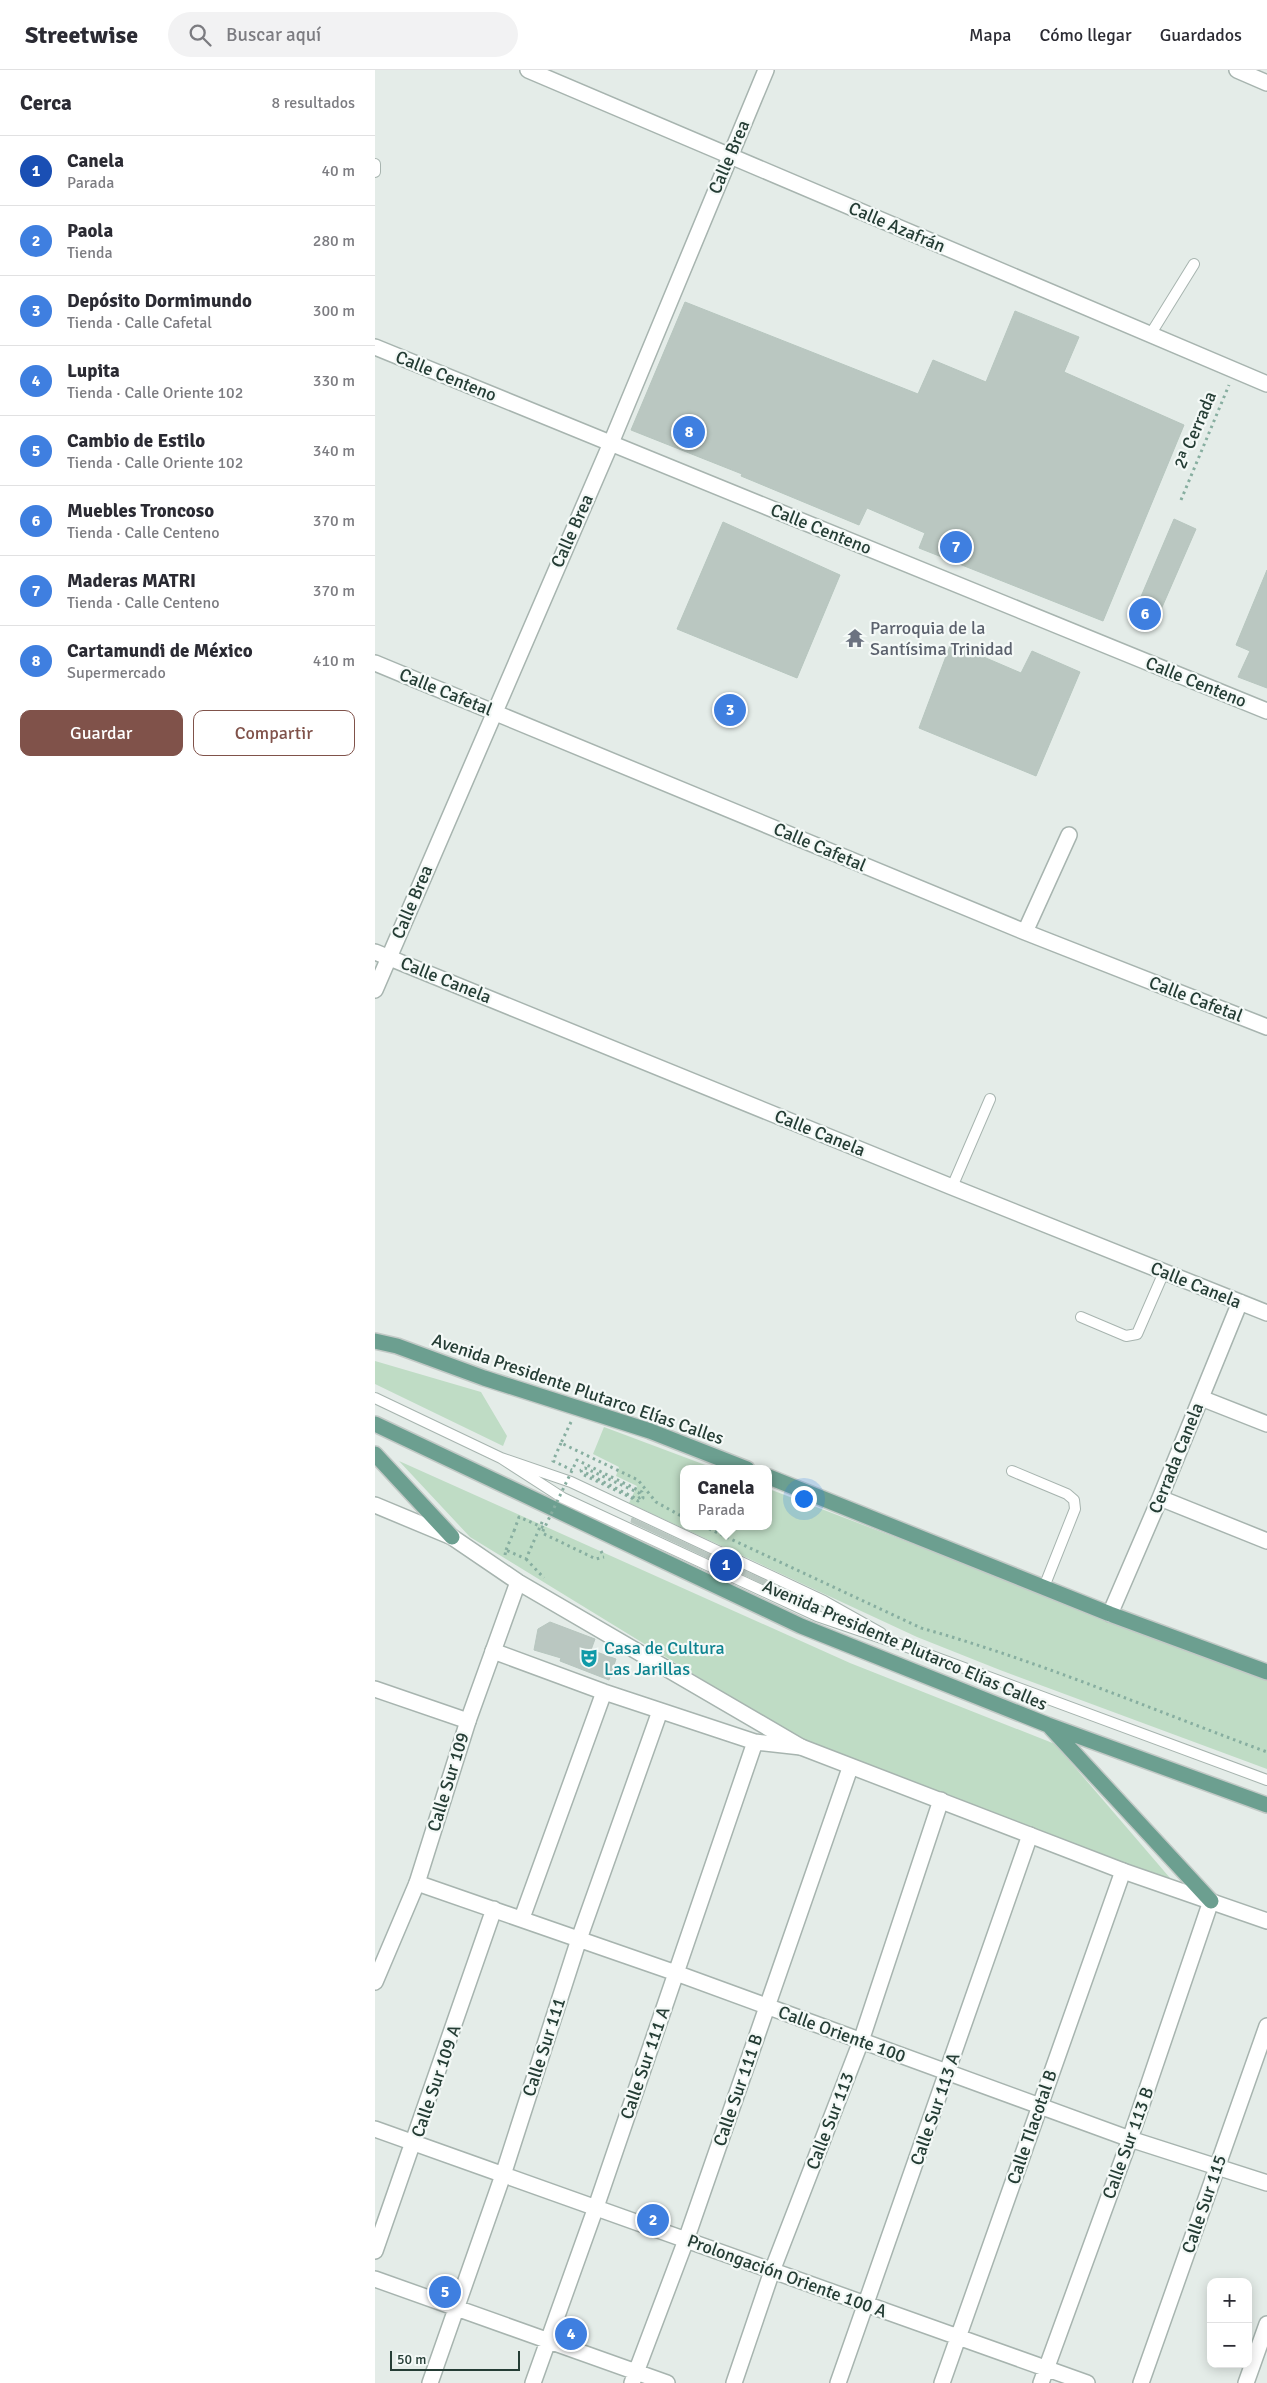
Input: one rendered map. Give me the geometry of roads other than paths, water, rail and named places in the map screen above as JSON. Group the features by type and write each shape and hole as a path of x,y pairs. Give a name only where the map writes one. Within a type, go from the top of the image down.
{"main road":[{"name":"Avenida Presidente Plutarco Elías Calles","path":"375,1341 397,1346 484,1378 649,1431 737,1465"},
{"name":"Avenida Presidente Plutarco Elías Calles","path":"375,1424 801,1626 1048,1725 1267,1805"},
{"path":"375,1454 452,1537"},
{"path":"772,1478 1110,1614 1267,1672"},
{"path":"1048,1725 1211,1901"}],"street":[{"name":"Calle Azafrán","path":"527,70 730,154 1267,384"},
{"name":"Calle Brea","path":"375,990 382,954 493,711 611,443 766,70"},
{"path":"1237,70 1267,83"},
{"name":"Calle Centeno","path":"375,347 1267,711"},
{"name":"Calle Cafetal","path":"375,663 1025,932 1267,1027"},
{"path":"1025,932 1069,835"},
{"name":"Calle Canela","path":"382,954 1267,1313"},
{"name":"Cerrada Canela","path":"1110,1614 1161,1498 1240,1302"},
{"name":"Avenida Presidente Plutarco Elías Calles","path":"375,1336 397,1346"},
{"path":"1201,1398 1267,1424"},
{"path":"1161,1498 1267,1541"},
{"path":"375,1505 452,1537 518,1582 801,1747 850,1768 941,1800 1123,1871 1267,1921"},
{"name":"Calle Sur 109","path":"375,1982 417,1883 468,1721 518,1582"},
{"path":"493,1651 605,1692 755,1742 801,1747"},
{"path":"375,1689 468,1721"},
{"path":"522,1918 605,1692"},
{"name":"Calle Sur 111","path":"430,2383 503,2175 579,1939 660,1711"},
{"name":"Calle Sur 111 A","path":"533,2383 596,2208 755,1742"},
{"name":"Calle Sur 111 B","path":"633,2377 686,2240 850,1768"},
{"name":"Calle Sur 113","path":"734,2383 773,2271 861,2041 941,1800"},
{"name":"Calle Sur 113 A","path":"838,2383 867,2306 1030,1835"},
{"name":"Calle Tlacotal B","path":"942,2383 1038,2106 1123,1871"},
{"name":"Calle Oriente 100","path":"417,1883 676,1973 1130,2139 1267,2184"},
{"name":"Calle Sur 113 B","path":"1041,2383 1130,2139 1211,1901"},
{"name":"Calle Sur 109 A","path":"375,2252 494,1909"},
{"name":"Calle Sur 115","path":"1141,2383 1267,2026"},
{"name":"Prolongación Oriente 100 A","path":"375,2129 1087,2383"},
{"path":"375,2279 548,2340 633,2377 667,2383"},
{"path":"1246,2383 1267,2324"}],"lane":[{"path":"375,164 375,172"},
{"path":"1150,335 1194,264"},
{"path":"953,1187 990,1100"},
{"path":"1081,1318 1126,1336 1137,1334 1163,1272"},
{"path":"375,1398 501,1458 589,1491 824,1601 902,1645"},
{"path":"501,1458 563,1498 817,1616 902,1645 1267,1780"},
{"path":"1012,1472 1067,1494 1074,1500 1075,1509 1044,1587"}],"place":[{"name":"Cartamundi de México","path":"689,432"},
{"name":"Maderas MATRI","path":"956,547"},
{"name":"Muebles Troncoso","path":"1145,614"},
{"name":"Parroquia de la Santísima Trinidad","path":"855,638"},
{"name":"Depósito Dormimundo","path":"730,710"},
{"name":"Canela","path":"726,1565"},
{"name":"Casa de Cultura Las Jarillas","path":"589,1658"},
{"name":"Paola","path":"653,2220"},
{"name":"Cambio de Estilo","path":"445,2292"},
{"name":"Lupita","path":"571,2334"}]}
